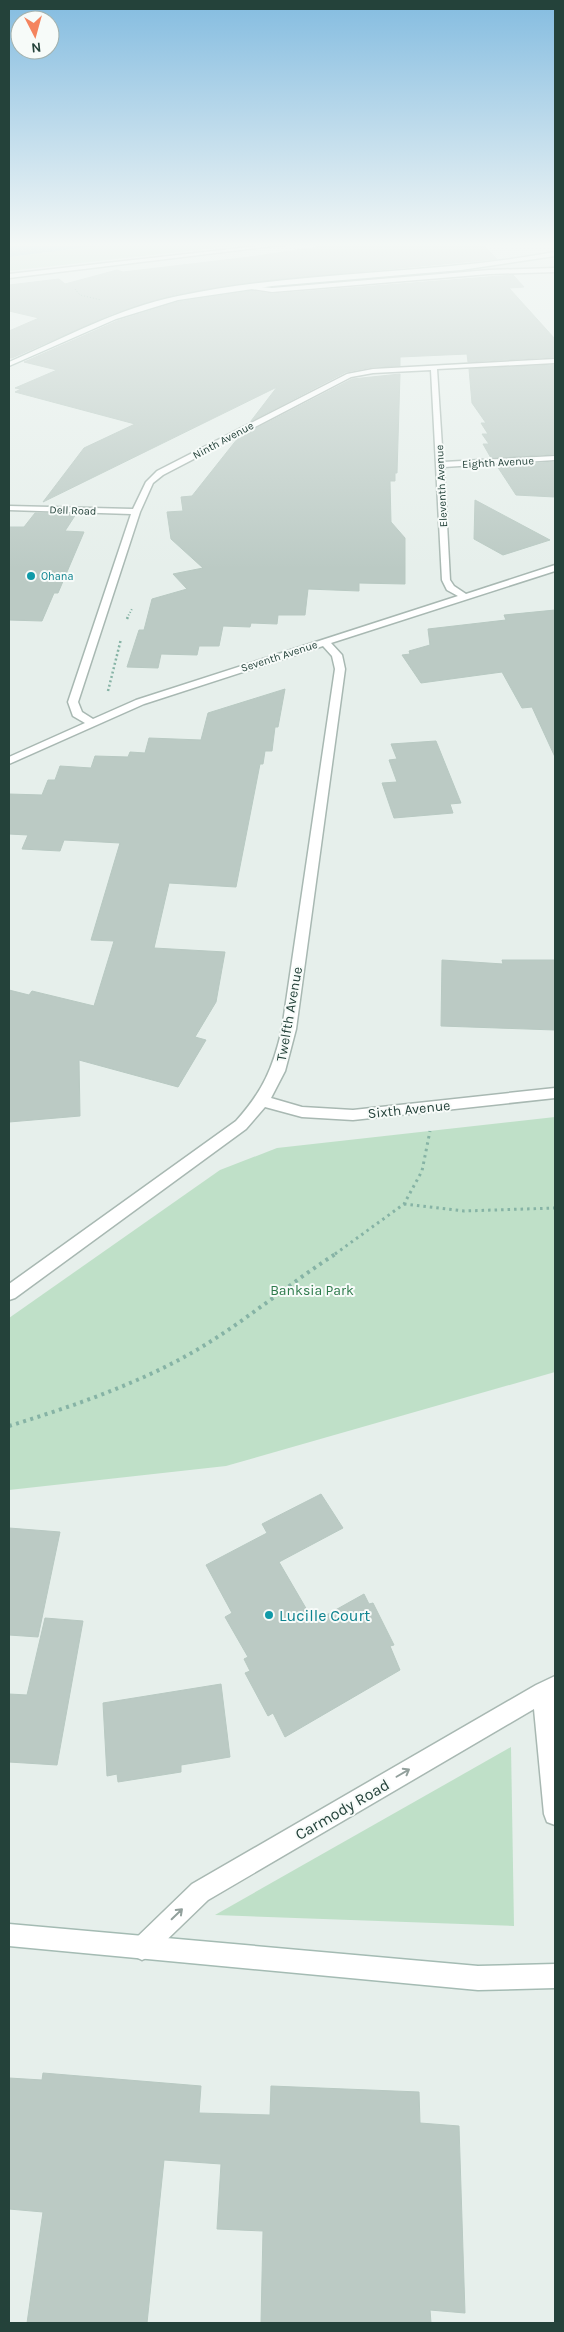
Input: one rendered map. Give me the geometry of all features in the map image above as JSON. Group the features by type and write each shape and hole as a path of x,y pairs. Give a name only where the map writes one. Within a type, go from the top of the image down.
{"street":[{"path":"9,364 38,352"},
{"name":"Ninth Avenue","path":"92,723 77,714 73,702 136,512 148,484 156,475 336,379 365,372 555,361"},
{"path":"9,373 34,362"},
{"name":"Eleventh Avenue","path":"434,368 446,582 450,588 464,596"},
{"name":"Eighth Avenue","path":"440,466 555,458"},
{"name":"Dell Road","path":"9,508 136,512"},
{"name":"Seventh Avenue","path":"9,761 140,702 555,568"},
{"name":"Twelfth Avenue","path":"9,1293 240,1125 263,1101 275,1082 289,1029 340,669 336,655 324,642"},
{"name":"Sixth Avenue","path":"263,1101 302,1112 353,1115 555,1093"},
{"path":"549,1689 555,1814"},
{"name":"Carmody Road","path":"142,1948 200,1892 549,1689"},
{"path":"9,1935 478,1978 555,1976"}],"path":[{"path":"126,620 132,609"},
{"path":"107,692 122,638"},
{"path":"9,1426 75,1406 144,1376 218,1337 292,1282 357,1240 404,1204 422,1171 430,1131"},
{"path":"404,1204 464,1211 543,1210 555,1208"}],"green space":[{"name":"Banksia Park","path":"555,1117 555,1372 226,1466 9,1490 9,1318 220,1170 277,1148"},
{"path":"511,1747 514,1926 215,1915"}],"building":[{"path":"9,352 26,352 12,358 9,358"},
{"path":"47,352 555,352 555,357 468,362 467,354 400,357 400,366 373,367 346,372 251,421 277,387 43,502 84,448 135,424 15,392 21,389 15,388 57,370 24,362"},
{"path":"555,365 555,454 491,458 483,444 489,444 482,434 488,434 481,423 486,423 472,403 469,369"},
{"path":"400,374 397,473 395,473 395,481 390,481 391,522 405,538 405,584 359,583 359,591 308,589 305,615 278,615 277,624 251,623 250,627 223,626 219,646 199,646 197,655 161,654 158,668 127,667 139,630 144,630 152,599 187,589 173,574 203,568 171,539 167,512 183,511 181,497 192,496 238,438 352,379"},
{"path":"555,462 555,497 516,495 497,466"},
{"path":"475,500 550,540 503,555 474,539"},
{"path":"35,513 76,514 65,531 84,532 58,593 54,593 42,621 9,620 9,527 24,527"},
{"path":"555,610 555,757 532,707 522,708 502,672 421,683 402,655 410,654 409,651 430,645 428,629 506,620 504,615"},
{"path":"285,689 278,727 275,727 272,751 265,751 263,764 260,764 236,887 169,883 154,948 225,952 216,1002 195,1037 206,1040 178,1087 79,1060 80,1116 9,1122 9,990 29,995 32,991 94,1006 114,941 91,940 120,843 64,840 60,851 22,849 28,835 9,834 9,794 42,795 48,780 55,780 60,766 91,768 95,756 128,757 130,752 145,753 149,738 201,740 208,713"},
{"path":"436,741 461,803 450,804 453,813 394,818 382,783 397,782 389,760 397,759 391,744"},
{"path":"442,960 503,964 502,960 555,960 555,1030 441,1026"},
{"name":"Lucille Court","path":"321,1494 343,1528 279,1562 314,1622 364,1594 369,1604 373,1603 394,1645 390,1646 400,1670 285,1737 273,1713 268,1716 245,1673 250,1671 244,1659 248,1657 225,1617 232,1613 206,1565 267,1533 262,1524"},
{"path":"9,1528 60,1532 38,1637 9,1635"},
{"path":"45,1618 83,1621 57,1765 9,1762 9,1694 27,1695"},
{"path":"221,1684 230,1757 181,1765 181,1772 118,1782 117,1774 107,1776 103,1703"},
{"path":"43,2073 201,2086 199,2113 270,2115 271,2086 419,2092 420,2123 459,2126 465,2313 430,2310 431,2323 261,2323 263,2231 217,2229 221,2164 164,2160 147,2323 27,2323 43,2212 9,2209 9,2078 42,2080"}],"place":[{"name":"Ohana","path":"31,576"},
{"name":"Lucille Court","path":"269,1615"}]}
